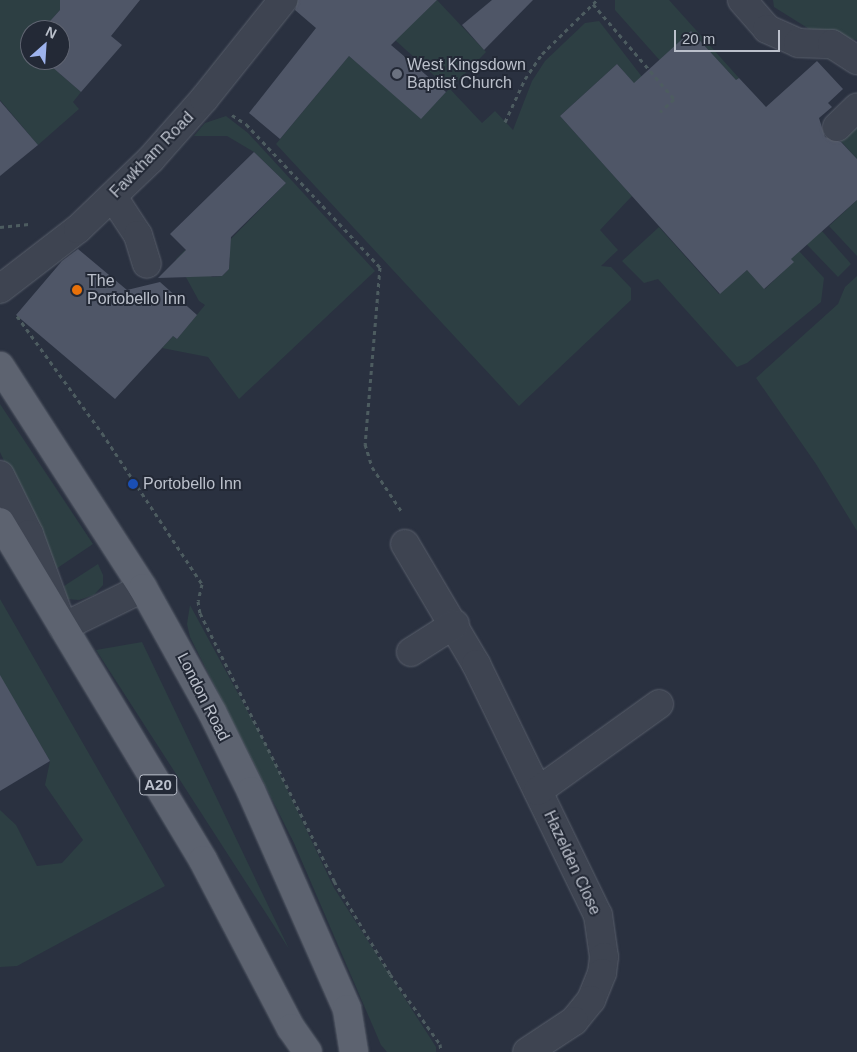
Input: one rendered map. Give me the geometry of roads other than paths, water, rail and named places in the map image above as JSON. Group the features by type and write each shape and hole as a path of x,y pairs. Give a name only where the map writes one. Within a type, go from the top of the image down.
{"main road":[{"name":"London Road","path":"0,366 143,588 251,791 347,1008 354,1052"},
{"name":"A20","path":"0,522 203,860 291,1028 308,1052"}],"street":[{"name":"Fawkham Road","path":"0,289 78,229 113,197 204,99 283,0"},
{"path":"742,0 768,29 798,44 832,44 857,60"},
{"path":"836,127 857,108"},
{"path":"113,197 138,235 148,264"},
{"path":"0,475 29,534 63,627 143,588"},
{"name":"Hazelden Close","path":"406,544 455,624 598,915 604,957 598,985 580,1014 527,1052"},
{"path":"411,652 455,624"},
{"name":"Hazelden Close","path":"538,791 660,704"}],"place":[{"name":"West Kingsdown Baptist Church","path":"397,74"},
{"name":"The Portobello Inn","path":"77,290"},
{"name":"Portobello Inn","path":"133,484"}]}
